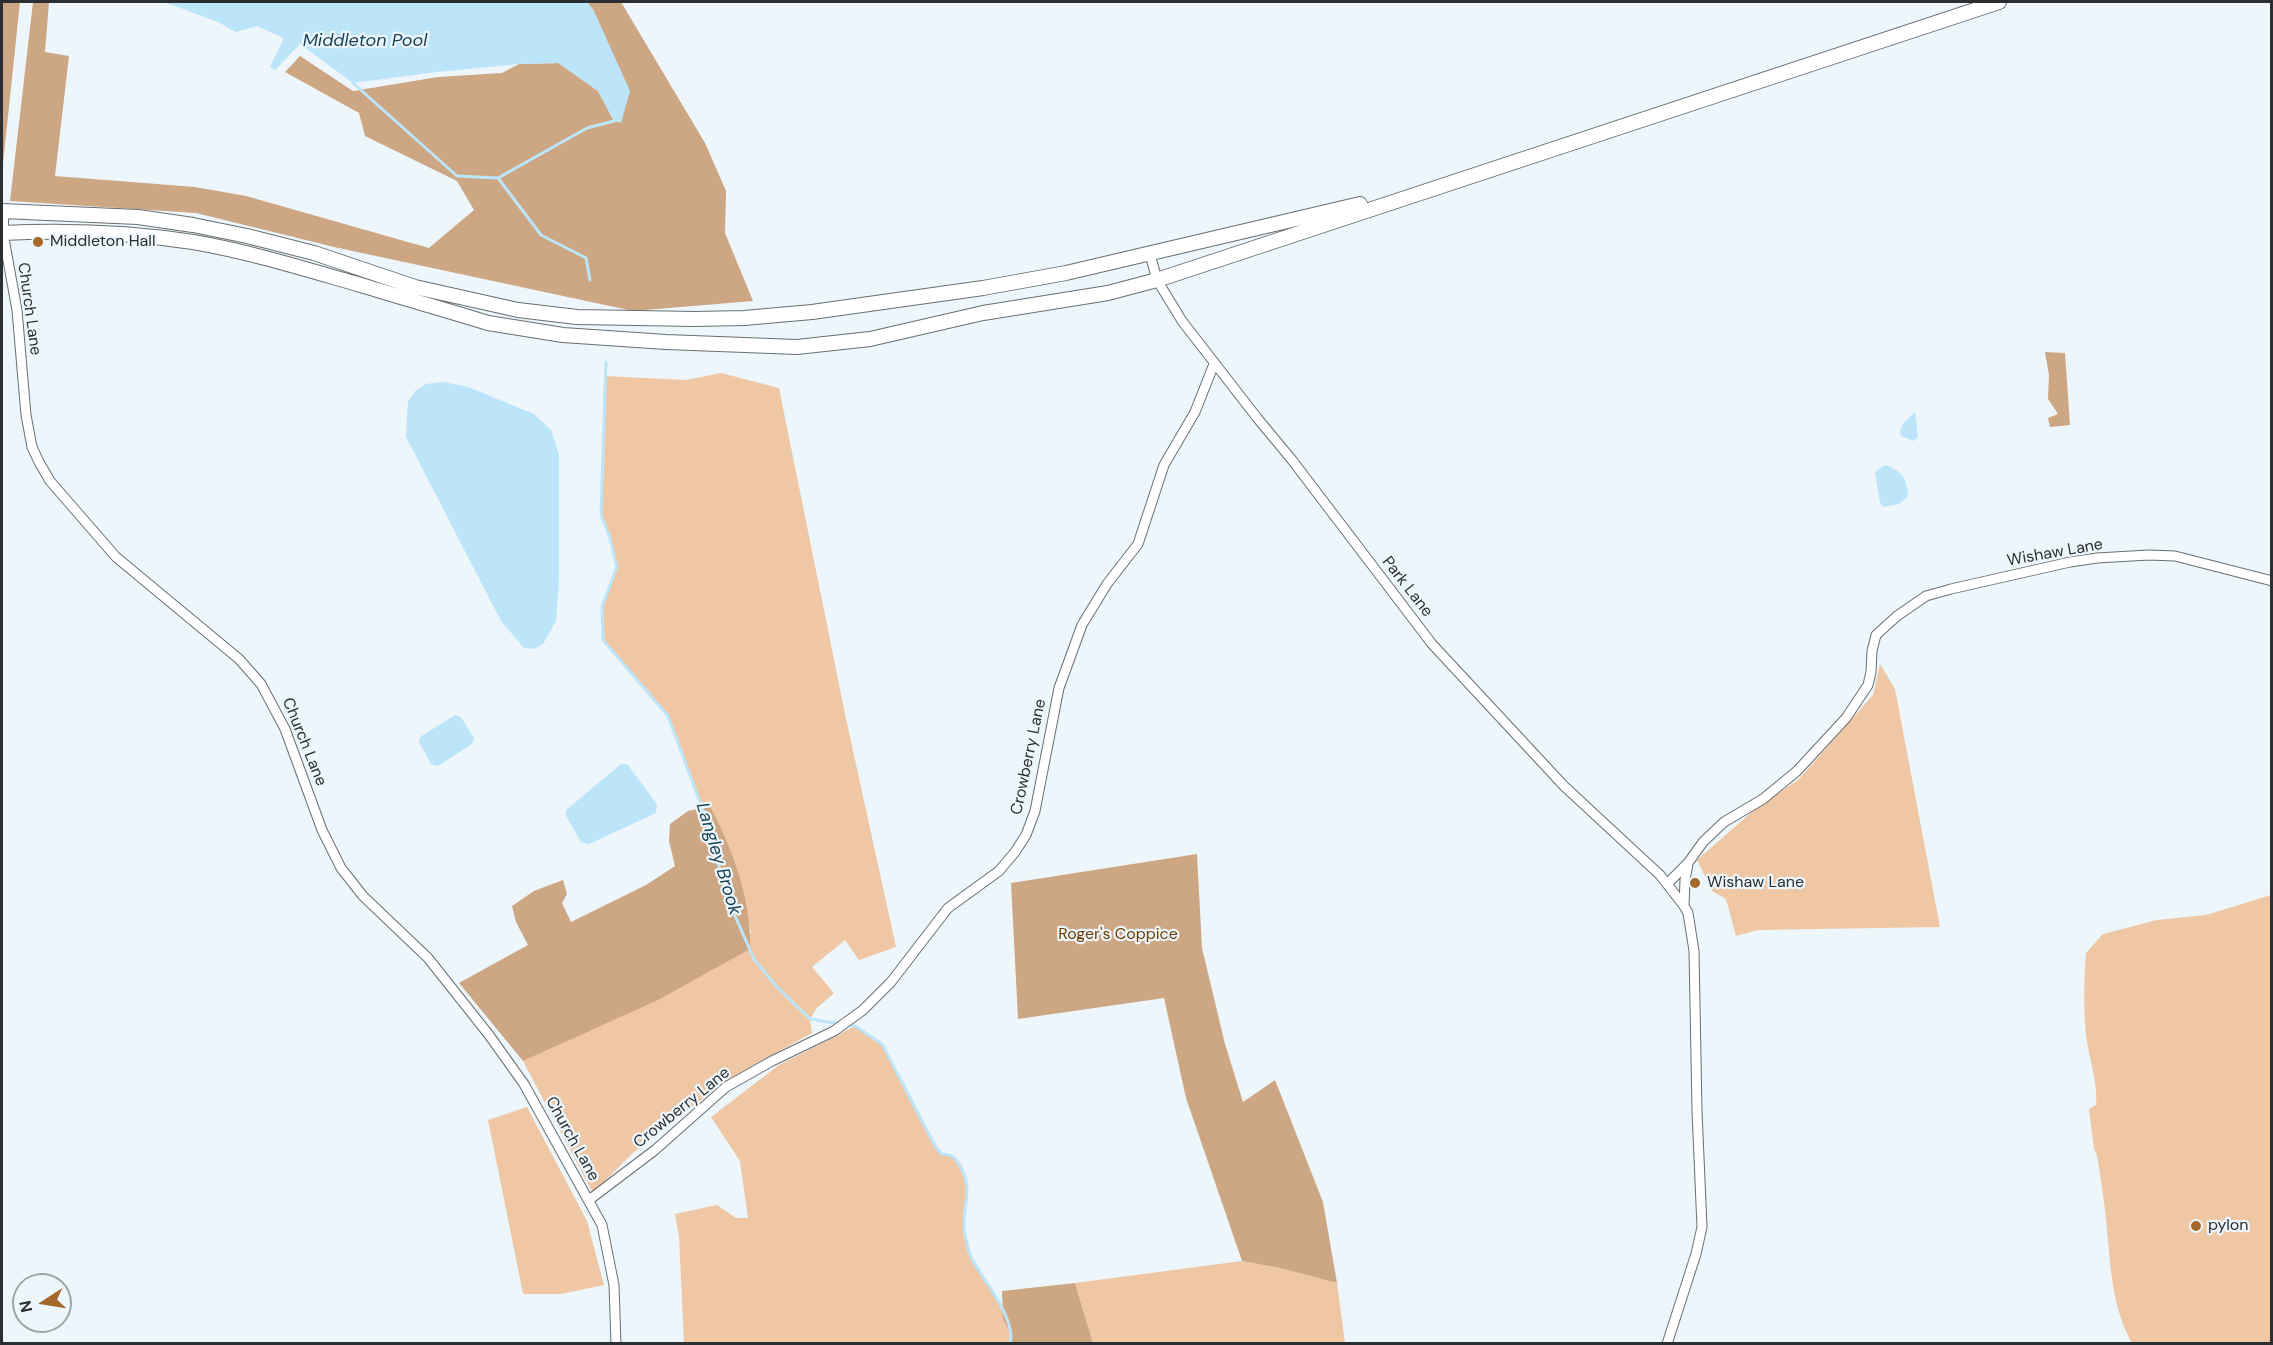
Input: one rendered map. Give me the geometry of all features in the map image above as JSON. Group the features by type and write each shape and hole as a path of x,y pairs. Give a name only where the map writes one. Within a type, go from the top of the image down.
{"main road":[{"path":"2,233 69,230 140,235 192,242 292,264 508,327 563,335 797,347 837,344 870,339 983,313 1108,293 1156,280 2000,2"},
{"path":"3,211 138,217 193,225 314,253 415,287 518,310 577,317 631,319 744,318 890,302 1066,273 1447,183"}],"street":[{"name":"Church Lane","path":"3,211 2,233 17,310 26,415 32,447 50,481 101,542 130,570 239,659 261,684 285,729 322,830 341,868 363,896 428,958 489,1035 524,1084 602,1225 614,1285 616,1344"},
{"name":"Park Lane","path":"1150,254 1156,280 1182,321 1292,460 1432,644 1564,786 1660,875 1684,906"},
{"name":"Crowberry Lane","path":"589,1200 655,1150 726,1087 772,1061 834,1031 863,1010 891,982 948,908 999,871 1015,852 1026,835 1035,811 1059,688 1082,625 1107,584 1138,544 1164,465 1195,412 1214,364"},
{"name":"Wishaw Lane","path":"1666,884 1724,822 1763,799 1797,771 1846,718 1868,686 1876,635 1897,616 1926,596 2070,562 2149,555 2175,556 2271,581"},
{"path":"1667,1344 1696,1254 1702,1227 1694,951 1688,913 1684,906 1688,863"}],"shaded area":[{"path":"721,373 779,388 845,714 896,947 859,960 845,940 812,967 834,993 817,1008 810,1019 812,1033 727,1080 634,1152 593,1193 523,1061 590,1030 751,933 740,884 725,837 710,806 703,807 668,716 603,640 602,607 617,567 601,514 604,376 685,380"},
{"path":"1880,664 1895,689 1940,927 1758,930 1736,936 1726,899 1712,891 1697,860 1753,811 1799,779 1873,695"},
{"path":"2271,895 2271,1343 2132,1343 2120,1316 2113,1288 2103,1192 2089,1109 2096,1105 2096,1097 2085,1019 2086,953 2103,934 2157,920 2206,915"},
{"path":"855,1026 882,1044 941,1154 954,1157 961,1165 967,1188 966,1240 971,1257 1003,1311 1008,1323 1010,1343 684,1343 679,1236 675,1214 717,1205 736,1218 748,1218 740,1161 711,1117 779,1065"},
{"path":"527,1107 587,1221 604,1285 561,1294 523,1294 488,1120"},
{"path":"1242,1261 1337,1283 1345,1343 1093,1343 1075,1283"}],"green space":[{"path":"2,2 20,2 2,173"},
{"path":"33,2 49,2 45,52 69,56 55,176 195,187 246,196 429,248 474,210 457,181 365,136 359,113 285,72 300,56 353,91 438,77 502,73 519,64 559,63 598,91 614,121 594,11 587,2 621,2 705,143 726,191 725,233 753,301 633,311 334,247 196,213 10,201"},
{"path":"2045,352 2065,353 2070,425 2050,427 2048,418 2058,414 2048,399 2049,375"},
{"path":"710,806 726,839 739,875 748,912 750,949 658,1000 523,1061 459,983 528,945 516,922 512,906 534,891 563,880 567,894 562,903 571,922 646,885 675,866 669,841 670,824 688,811"},
{"name":"Roger's Coppice","path":"1197,854 1202,948 1225,1044 1243,1102 1275,1080 1323,1202 1337,1283 1242,1261 1186,1098 1164,998 1018,1019 1011,883"},
{"path":"1075,1283 1093,1343 1010,1343 1012,1336 1003,1319 1002,1291"}],"water":[{"name":"Middleton Pool","path":"164,2 587,2 594,11 630,91 621,123 614,121 598,91 558,63 519,64 437,72 353,83 300,44 275,70 270,67 284,38 257,26 236,32 218,22"},
{"path":"443,382 468,387 534,414 551,430 559,455 559,582 556,621 543,644 534,649 524,648 501,621 406,437 408,401 416,390 426,384"},
{"path":"1915,412 1918,437 1914,441 1901,436 1900,432 1904,422"},
{"path":"1885,465 1903,476 1908,496 1899,504 1884,507 1880,503 1875,472"},
{"path":"455,715 461,717 474,738 472,744 438,766 431,764 419,742 420,737"},
{"path":"621,764 627,764 657,804 656,813 589,844 581,842 566,816 566,810"}],"waterway":[{"path":"353,83 457,176 498,178"},
{"name":"Langley Brook","path":"590,280 586,258 541,235 498,178 587,128 614,121"},
{"name":"Langley Brook","path":"606,362 601,514 617,567 602,607 603,640 668,716 706,818 728,900 754,959 776,986 810,1019 840,1024"},
{"name":"Langley Brook","path":"846,1025 855,1026 882,1044 935,1146 941,1154 953,1157 961,1168 967,1186 964,1227 969,1252 1004,1311 1011,1334 1010,1344"}],"place":[{"name":"Middleton Hall","path":"38,242"},
{"name":"Wishaw Lane","path":"1695,883"},
{"name":"pylon","path":"2196,1226"}]}
